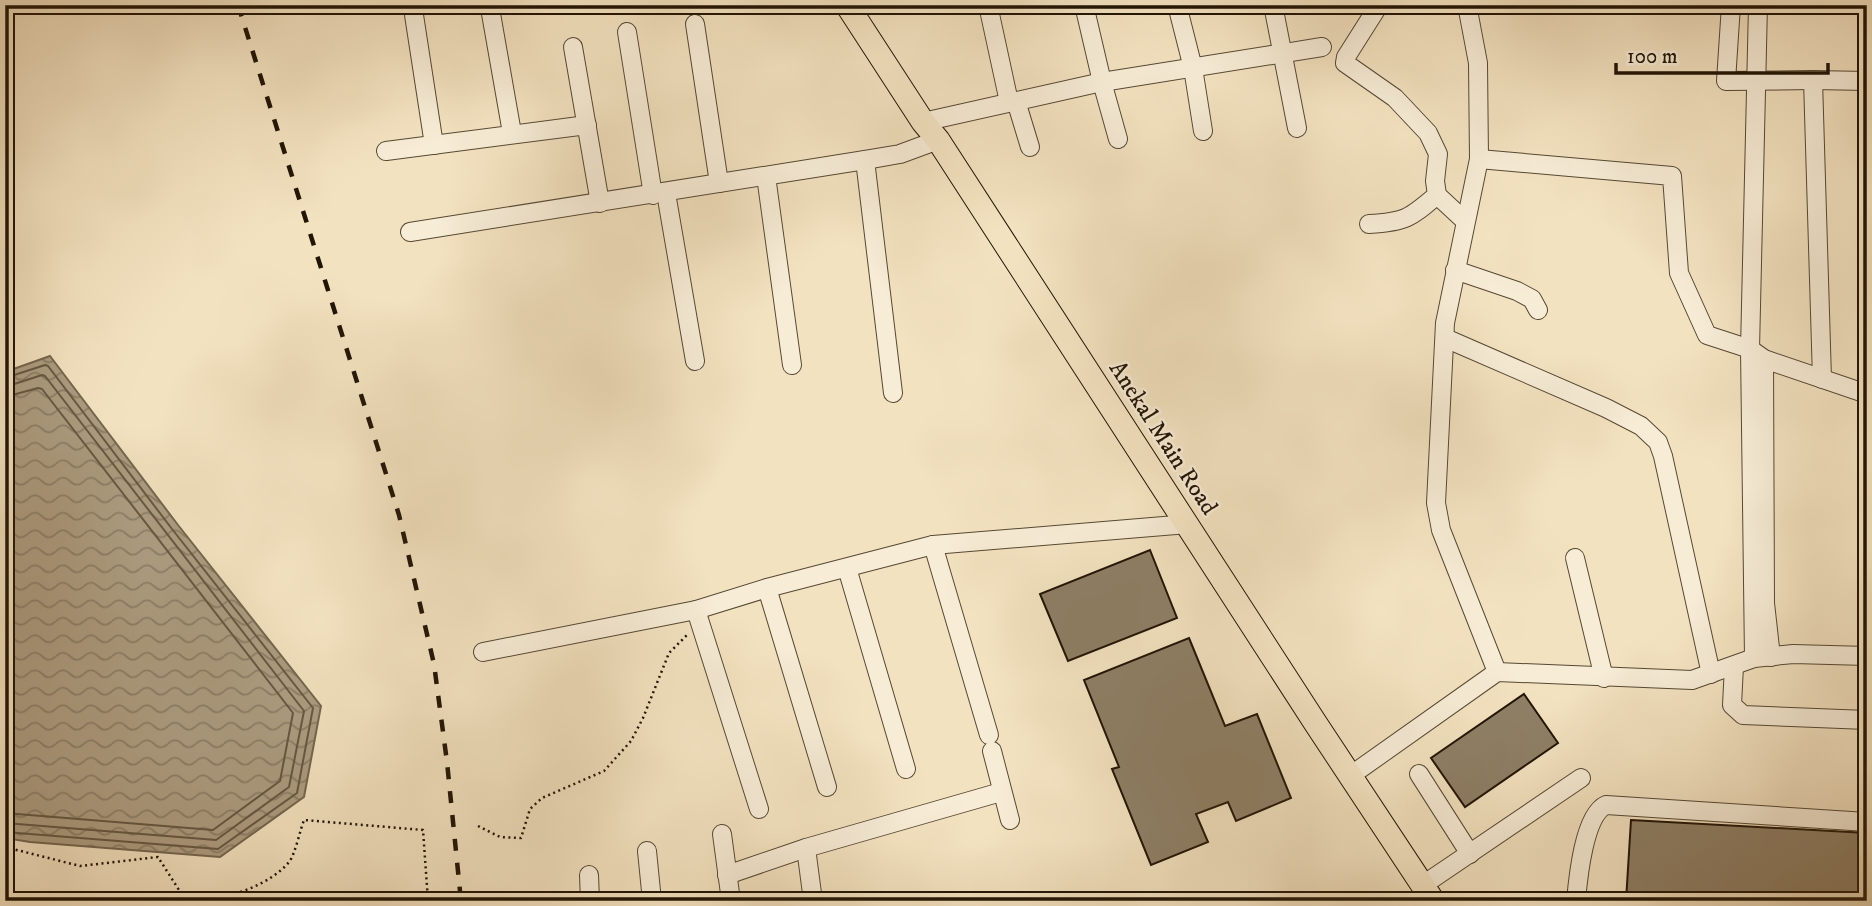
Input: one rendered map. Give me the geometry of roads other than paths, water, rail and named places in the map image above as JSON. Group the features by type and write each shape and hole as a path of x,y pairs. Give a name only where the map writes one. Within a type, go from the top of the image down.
{"main road":[{"name":"Anekal Main Road","path":"847,5 1428,893"}],"street":[{"path":"988,5 1013,102 1030,147"},
{"path":"1084,5 1118,139"},
{"path":"1177,5 1193,68 1203,131"},
{"path":"1273,5 1297,128"},
{"path":"1379,5 1346,57 1345,63 1395,98 1429,133 1438,154 1434,181 1437,195 1465,221"},
{"path":"1467,5 1478,63 1479,159 1455,270 1445,338 1436,503 1441,530 1497,672"},
{"path":"1731,5 1726,81 1867,80"},
{"path":"1758,5 1757,354 1762,658"},
{"path":"490,8 512,134"},
{"path":"414,15 434,145"},
{"path":"695,24 719,183"},
{"path":"627,32 695,361"},
{"path":"573,47 600,203"},
{"path":"410,232 900,154 930,131 1013,102 1102,82 1322,47"},
{"path":"1813,80 1822,379"},
{"path":"386,151 587,125"},
{"path":"1479,159 1672,176 1679,273 1707,335 1867,394"},
{"path":"865,160 892,393"},
{"path":"766,176 792,365"},
{"path":"1369,224 1414,216 1437,195"},
{"path":"1455,270 1517,291 1532,299 1538,310"},
{"path":"1445,338 1606,408 1641,426 1658,442 1711,674"},
{"path":"483,652 698,616 767,588 933,545 1188,524"},
{"path":"933,545 1010,820"},
{"path":"1575,558 1604,678"},
{"path":"847,568 906,769"},
{"path":"767,588 827,786"},
{"path":"698,616 759,809"},
{"path":"1350,776 1497,672 1692,680 1762,658 1793,654 1867,656"},
{"path":"1734,666 1732,705 1743,715 1867,720"},
{"path":"1419,774 1469,853"},
{"path":"1428,893 1469,853 1581,778"},
{"path":"727,875 806,848 1001,792"},
{"path":"1576,901 1590,824 1598,809 1606,805 1867,822"},
{"path":"722,834 731,901"},
{"path":"806,848 813,901"},
{"path":"647,851 652,901"},
{"path":"589,876 590,901"}],"water":[{"path":"50,356 178,525 321,706 304,797 220,857 5,838 5,372"}],"railway":[{"path":"238,5 399,515 434,664 461,901"}]}
